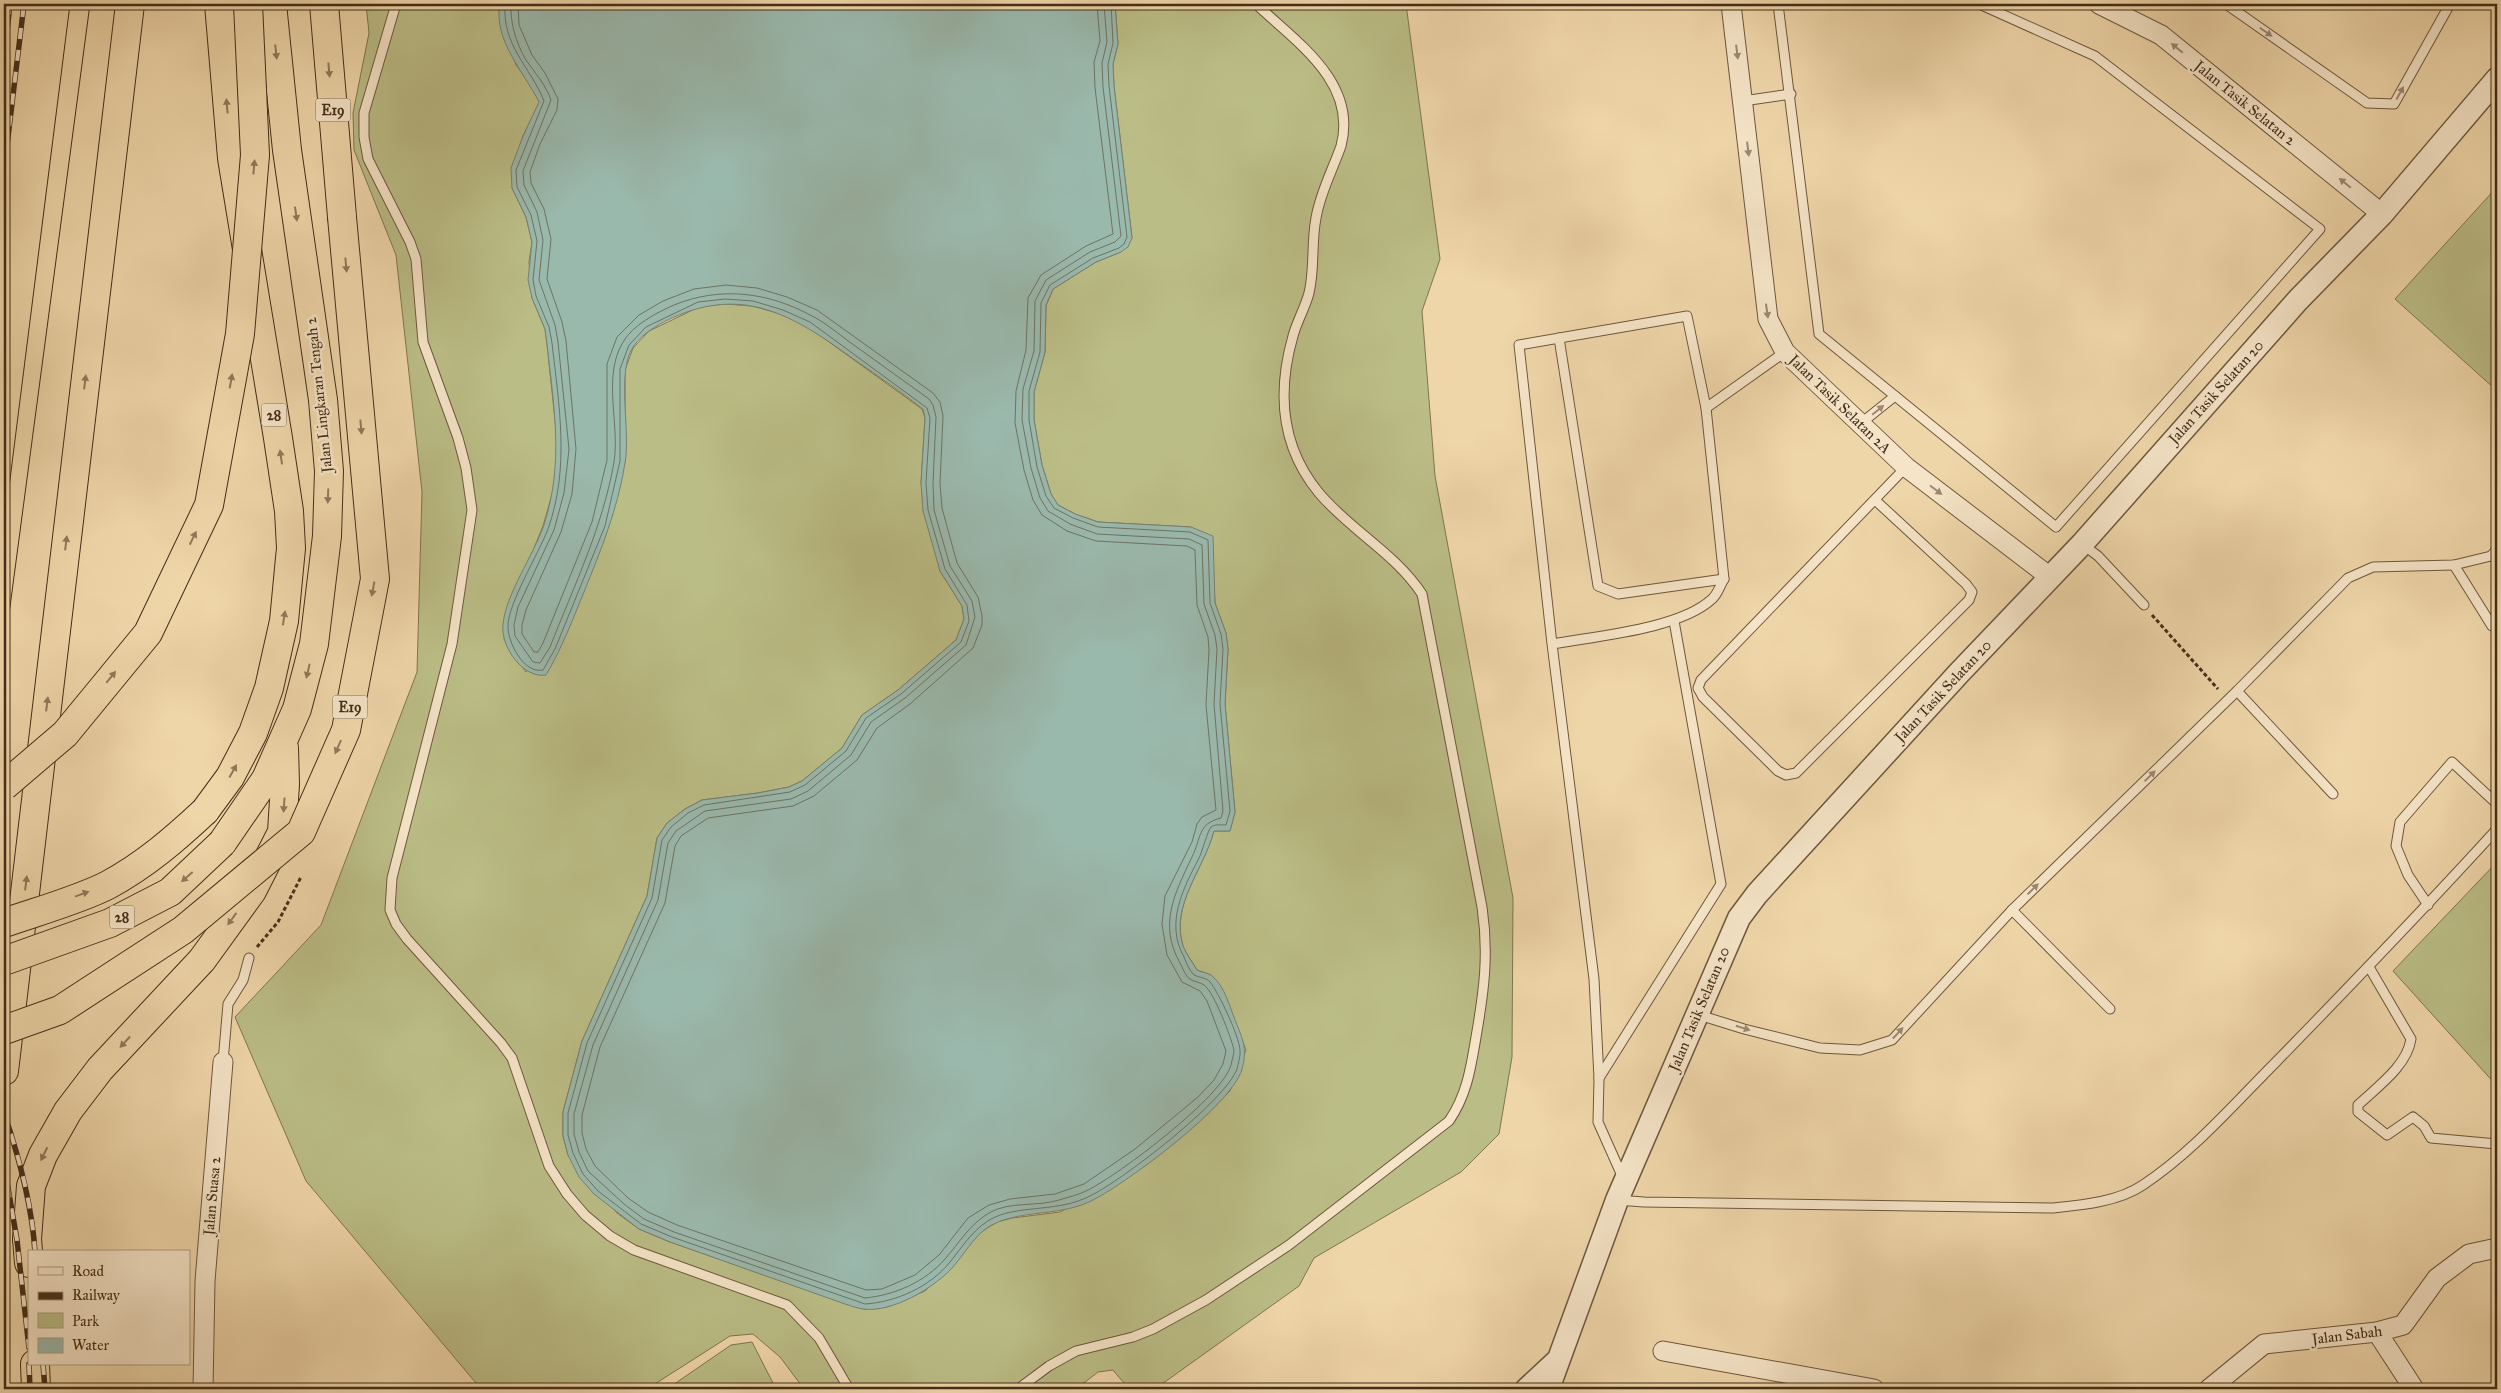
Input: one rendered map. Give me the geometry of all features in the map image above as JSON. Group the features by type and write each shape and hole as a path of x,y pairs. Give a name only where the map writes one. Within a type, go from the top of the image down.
{"highway":[{"path":"4,1071 130,4"},
{"name":"28","path":"4,923 106,886 141,865 169,844 205,811 230,777 254,733 269,688 284,621 291,548 289,511 232,158 219,4"},
{"path":"4,786 65,734 148,633 209,505 240,334 255,155 248,4"},
{"name":"Jalan Lingkaran Tengah 2","path":"4,961 110,923 170,892 222,843 266,779 297,709 314,644 327,536 329,471 323,400 287,150 272,4"},
{"name":"E19","path":"4,1030 60,1010 183,930 301,832 346,730 375,579 324,4"},
{"path":"28,1251 27,1239 31,1186 43,1155 68,1111 100,1069 202,960 252,891 282,832 285,784 283,744"},
{"path":"35,1366 36,1389"}],"street":[{"path":"1731,4 1742,101"},
{"name":"Jalan Tasik Selatan 2","path":"2100,4 2161,35 2382,214"},
{"name":"Jalan Tasik Selatan 20","path":"1527,1389 1559,1360 1621,1190 1736,922 1757,894 1959,673 2082,544 2298,300 2382,214 2497,79"},
{"name":"Jalan Tasik Selatan 2A","path":"1742,101 1768,319 1784,352 1906,467 2050,577"},
{"name":"Jalan Suasa 2","path":"203,1389 205,1281 223,1062"},
{"name":"Jalan Sabah","path":"2209,1389 2264,1344 2377,1332 2403,1325 2437,1278 2468,1254 2497,1248"},
{"path":"2377,1332 2414,1389"},
{"path":"1663,1350 1872,1389"},
{"path":"1548,1389 1559,1360"}],"lane":[{"path":"396,4 364,113 364,137 368,159 416,260 423,342 458,438 466,468 472,510 452,644 392,878 390,910 407,939 512,1058 549,1166 567,1194 585,1215 610,1236 634,1250 787,1305 819,1338 849,1389"},
{"path":"1018,1389 1049,1366 1076,1350 1133,1337 1153,1329 1206,1300 1289,1245 1449,1120 1460,1106 1466,1087 1483,996 1487,959 1482,907 1422,594 1412,579 1397,564 1320,494 1295,454 1285,425 1283,392 1285,368 1293,333 1308,295 1312,277 1316,218 1341,146 1344,134 1343,118 1337,89 1317,60 1256,4"},
{"path":"1778,4 1791,94 1819,334 2056,527 2320,229 2095,56 1979,4"},
{"path":"2226,4 2367,103 2394,104 2450,4"},
{"path":"1742,101 1791,94"},
{"path":"1552,644 1674,621 1698,610 1714,598 1724,579 1706,408 1687,316 1519,345 1552,644 1594,979 1599,1078 1598,1122 1621,1190 1662,1202 2052,1208 2097,1204 2142,1186 2191,1146 2369,967 2497,829"},
{"path":"1559,338 1598,586 1618,594 1724,579"},
{"path":"1706,408 1784,352"},
{"path":"1860,424 1895,396"},
{"path":"1875,500 1966,584 1972,592 1969,600 1796,773 1786,775 1778,771 1703,697 1698,688 1701,680 1906,467"},
{"path":"2082,544 2098,556 2144,605"},
{"path":"1696,1014 1744,1029 1820,1048 1860,1050 1892,1040 2012,910 2228,700 2348,578 2373,567 2454,565 2491,556 2497,549"},
{"path":"2454,565 2492,626"},
{"path":"1599,1078 1721,884 1674,621"},
{"path":"2237,691 2333,794"},
{"path":"2428,905 2408,875 2396,846 2400,822 2452,762 2497,804"},
{"path":"2012,910 2110,1008"},
{"path":"223,1062 228,1004 243,980 249,958"},
{"path":"2369,967 2411,1039 2408,1051 2402,1062 2358,1105 2358,1112 2387,1135 2413,1117 2424,1126 2432,1138 2497,1144"}],"path":[{"path":"2144,605 2228,700"},
{"path":"249,958 278,922 300,878"}],"green space":[{"path":"366,4 500,4 499,11 516,65 529,82 540,102 523,136 512,188 526,217 532,242 529,262 532,298 545,329 558,449 553,491 543,526 528,563 504,639 526,672 625,462 625,370 633,348 649,331 699,307 725,304 752,306 781,314 807,326 922,409 925,418 921,483 940,571 962,606 964,619 956,640 898,690 862,715 842,748 802,781 789,787 758,793 702,800 685,809 667,823 657,838 647,896 582,1041 563,1112 563,1136 568,1155 617,1213 639,1229 670,1242 864,1309 887,1307 925,1291 981,1232 997,1222 1012,1218 1060,1212 1147,1164 1211,1110 1230,1091 1246,1050 1223,992 1211,975 1197,970 1184,949 1180,931 1184,902 1214,831 1230,831 1235,812 1225,704 1228,649 1226,633 1215,603 1214,584 1191,527 1098,522 1075,514 1058,505 1051,494 1042,465 1034,420 1034,392 1045,352 1046,306 1053,289 1096,262 1121,252 1132,238 1114,86 1113,64 1118,44 1115,4 1406,4 1440,259 1422,311 1435,476 1513,898 1512,1057 1499,1134 1461,1172 1314,1258 1299,1286 1155,1389 1129,1389 1113,1370 1098,1372 1076,1389 804,1389 780,1357 753,1334 730,1336 647,1389 481,1389 306,1181 235,1017 321,925 417,672 422,492 396,255 354,150 353,113 369,33"},
{"path":"2497,187 2497,387 2495,389 2395,299"},
{"path":"2497,862 2497,1086 2393,971"},
{"path":"752,1342 775,1387 774,1389 667,1389 731,1345"}],"water":[{"path":"500,4 1115,4 1118,44 1113,64 1114,86 1132,238 1128,247 1121,252 1096,262 1053,289 1046,305 1045,352 1034,392 1034,420 1042,465 1051,494 1058,505 1075,514 1098,522 1191,527 1213,536 1215,603 1226,633 1228,649 1225,704 1235,812 1230,831 1214,831 1184,902 1180,931 1184,949 1197,970 1216,979 1224,992 1243,1042 1244,1063 1234,1084 1200,1122 1130,1177 1109,1191 1081,1205 1057,1211 1009,1218 998,1222 984,1230 953,1267 935,1283 912,1297 887,1307 863,1309 852,1306 670,1242 639,1229 594,1194 579,1177 568,1155 563,1136 563,1112 582,1041 647,896 657,838 667,823 685,809 702,800 758,793 789,787 802,781 842,748 862,715 898,690 956,640 964,619 962,606 940,571 923,511 921,483 925,418 923,409 814,332 773,312 751,306 729,304 705,307 679,315 653,328 637,342 628,358 625,372 625,463 613,513 597,560 557,655 546,675 537,675 521,666 509,651 505,642 503,624 509,600 544,525 554,480 556,435 545,329 532,298 528,280 532,242 526,217 512,188 511,168 539,102 505,43 499,17"}],"tram line":[{"path":"4,527 70,4"},
{"path":"4,652 90,4"}],"railway":[{"path":"4,58 10,4"},
{"path":"4,170 24,4"},
{"path":"4,1113 24,1181 31,1216 35,1250"},
{"path":"4,1165 17,1240 28,1339"},
{"path":"29,1366 30,1389"},
{"path":"43,1366 45,1389"}]}
